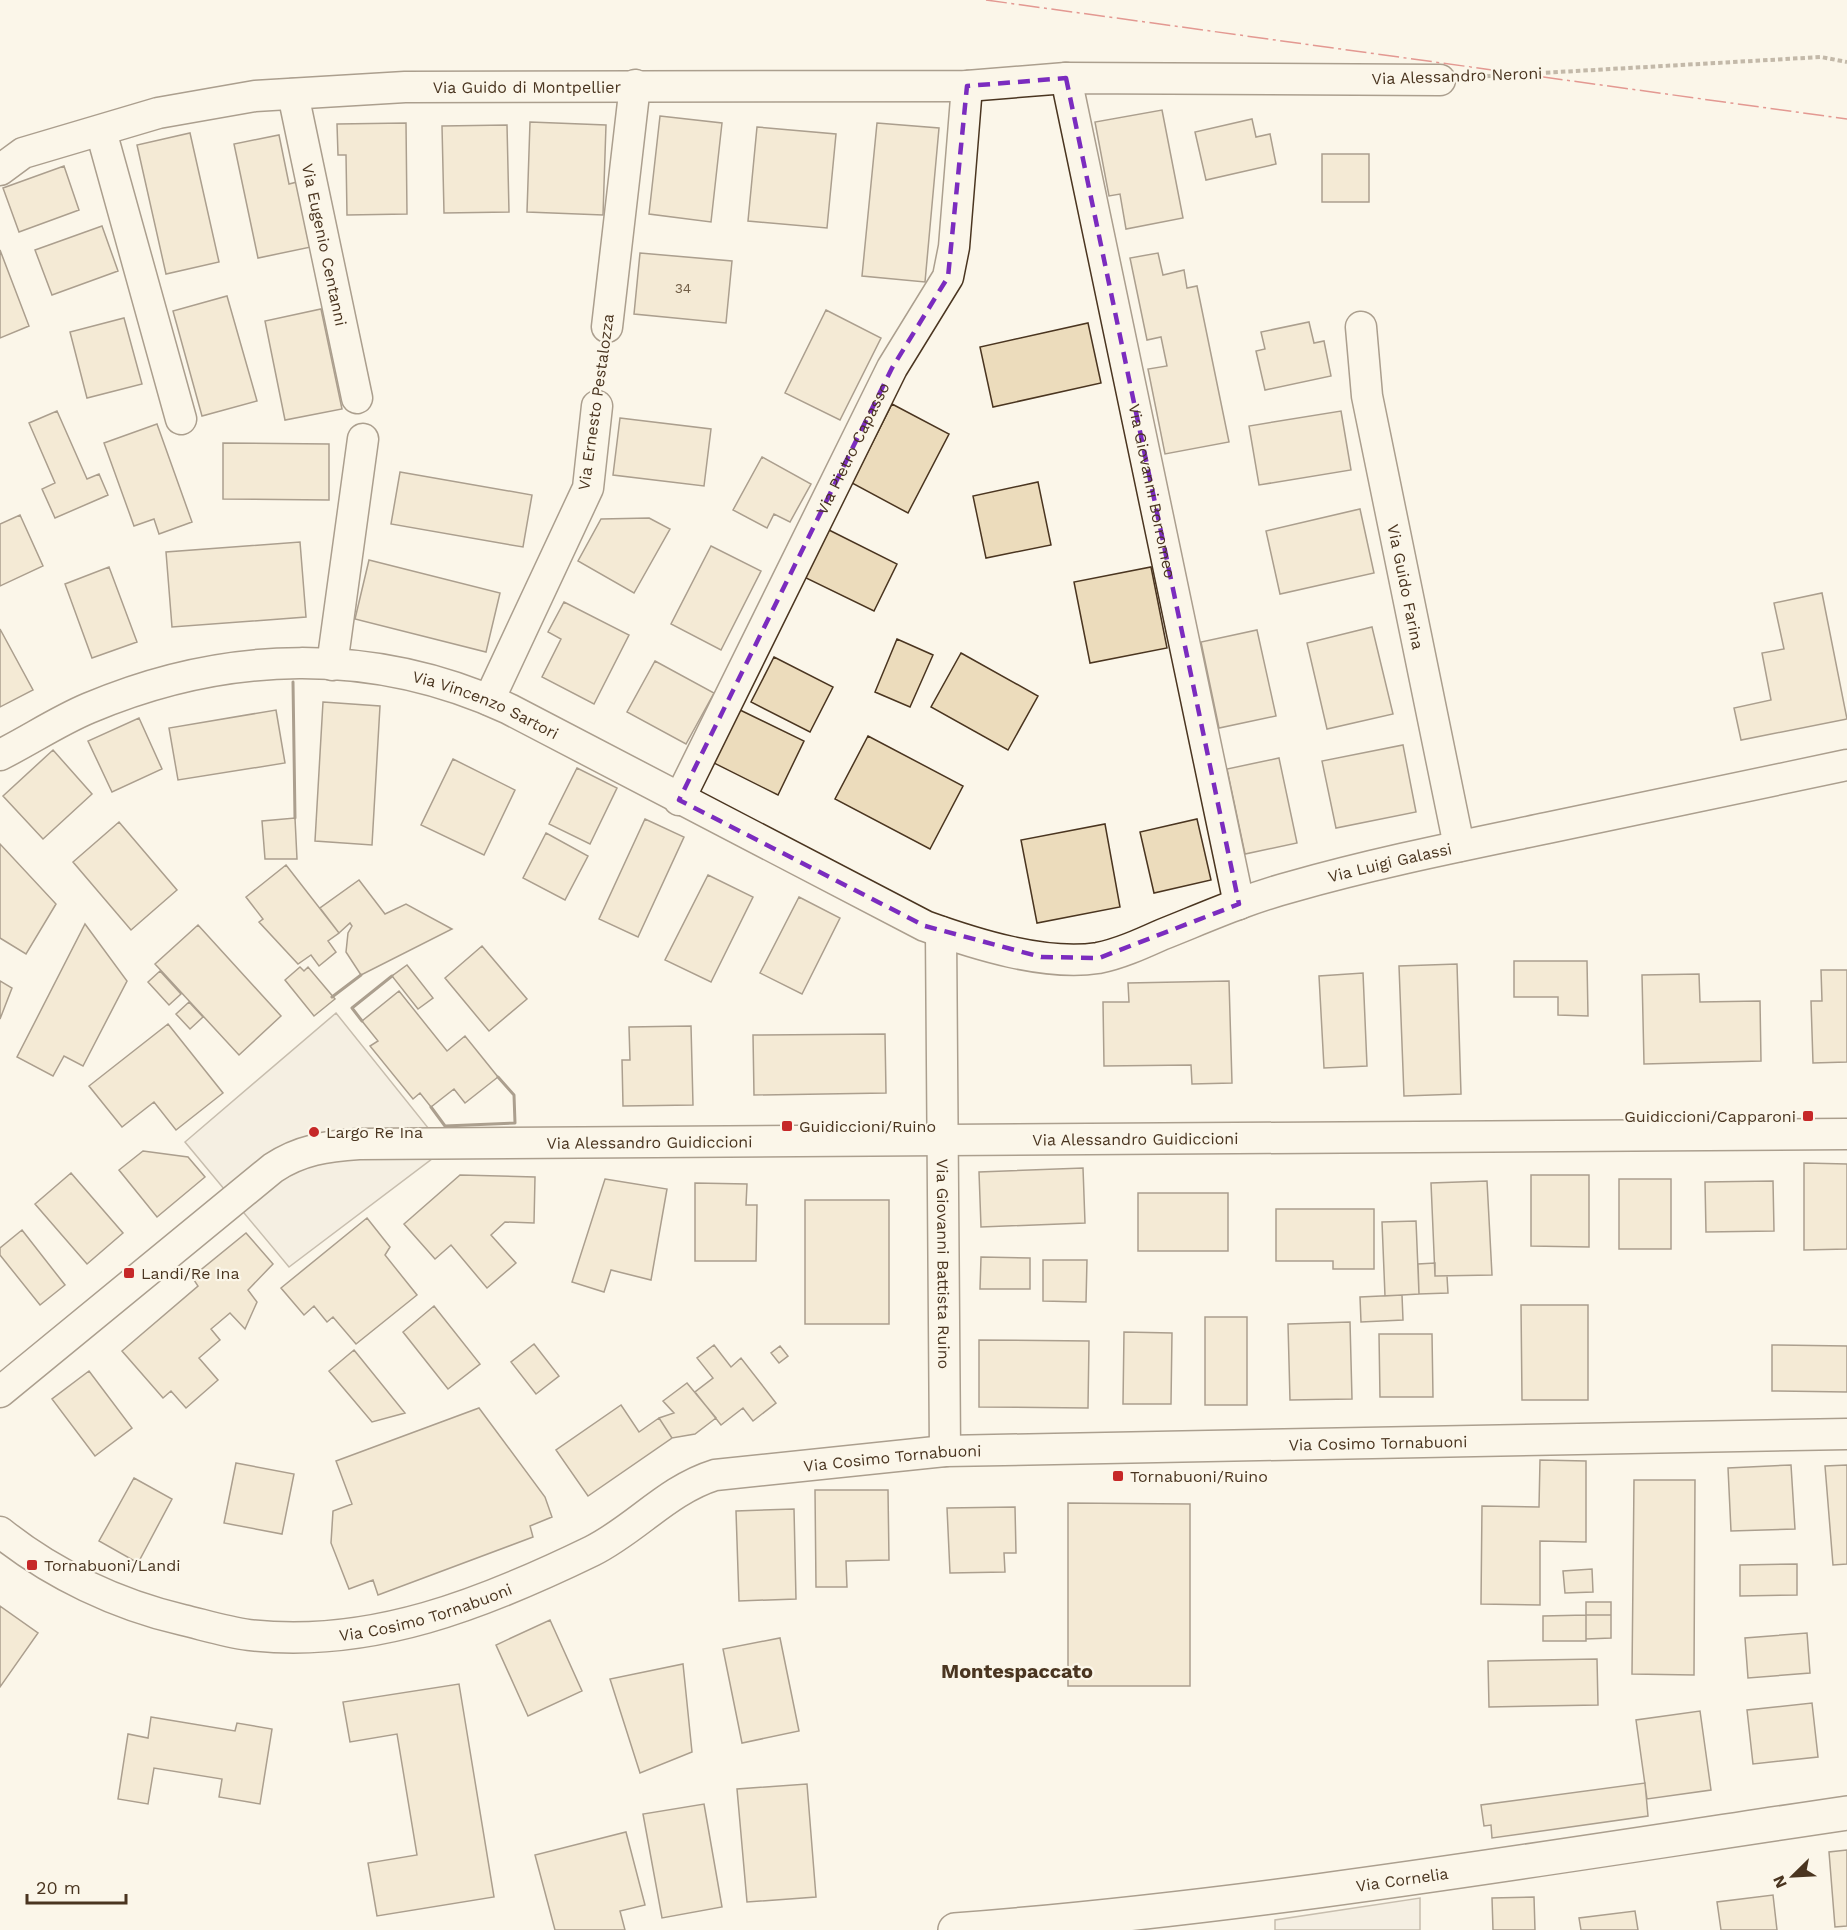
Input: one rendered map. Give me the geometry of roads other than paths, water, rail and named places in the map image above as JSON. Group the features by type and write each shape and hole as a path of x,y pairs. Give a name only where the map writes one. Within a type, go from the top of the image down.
{"street":[{"name":"Via Alessandro Neroni","path":"1066,78 1440,80"},
{"name":"Via Guido di Montpellier","path":"8,157 202,103 255,96 405,87 967,86 1066,78"},
{"name":"Via Giovanni Borromeo","path":"1066,78 1239,904"},
{"name":"Via Ernesto Pestalozza","path":"607,327 635,85"},
{"name":"Via Pietro Capasso","path":"679,800 896,359 935,301 948,277 954,248 967,86"},
{"name":"Via Eugenio Centanni","path":"293,94 357,398"},
{"path":"101,131 181,419"},
{"name":"Via Guido Farina","path":"1361,327 1367,396 1459,846"},
{"name":"Via Ernesto Pestalozza","path":"489,700 588,488 597,406"},
{"path":"332,665 363,438"},
{"name":"Via Vincenzo Sartori","path":"0,755 90,707 169,681 244,664 332,665 401,673 489,700 679,800 941,932"},
{"name":"Via Luigi Galassi","path":"941,932 1041,957 1099,958 1239,904 1290,887 1459,846 1847,765"},
{"name":"Via Giovanni Battista Ruino","path":"941,932 940,1142 945,1451"},
{"name":"Via Alessandro Guidiccioni","path":"0,1392 285,1160 316,1149 358,1144 940,1142 1847,1134"},
{"name":"Via Cosimo Tornabuoni","path":"0,1532 74,1579 158,1614 247,1635 301,1638 409,1623 498,1595 601,1546 673,1493 692,1482 715,1475 945,1451 1847,1434"},
{"name":"Via Cornelia","path":"955,1930 1297,1895 1847,1813"}],"place":[{"name":"Guidiccioni/Capparoni","path":"1808,1116"},
{"name":"Guidiccioni/Ruino","path":"787,1126"},
{"name":"Largo Re Ina","path":"314,1132"},
{"name":"Landi/Re Ina","path":"129,1273"},
{"name":"Tornabuoni/Ruino","path":"1118,1476"},
{"name":"Tornabuoni/Landi","path":"32,1565"}],"district":[{"name":"Montespaccato","path":"1017,1671"}]}
